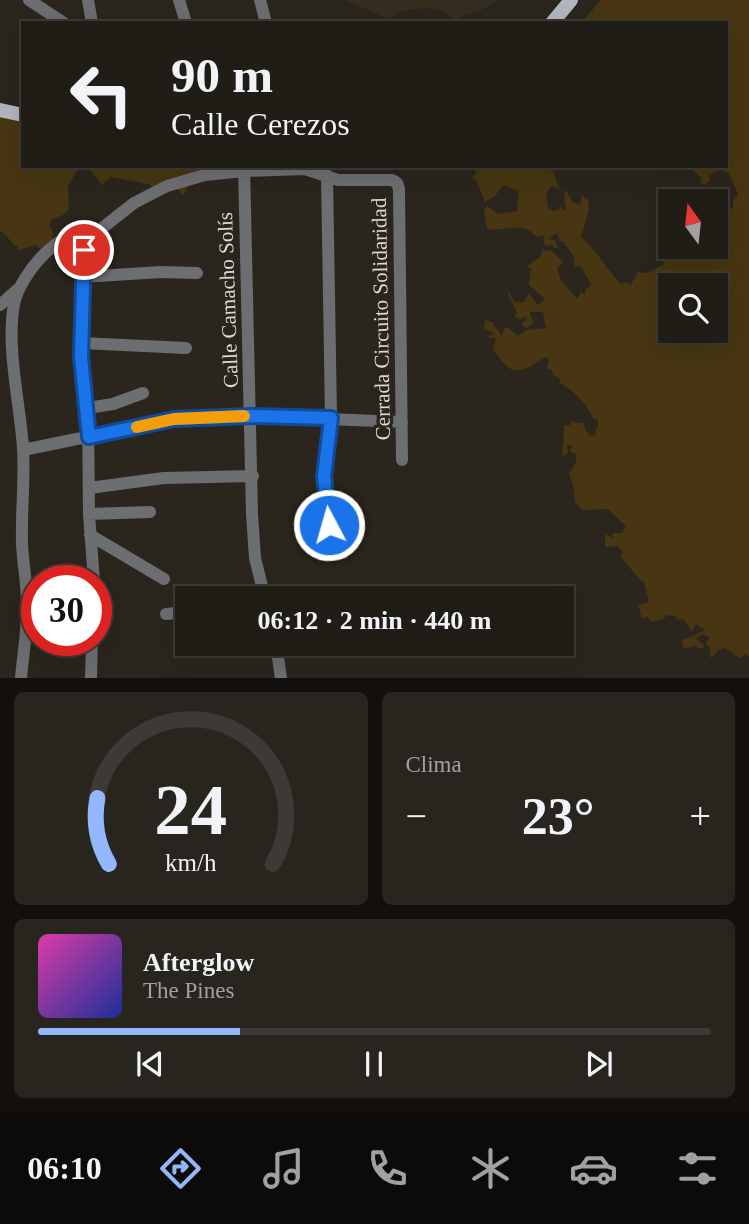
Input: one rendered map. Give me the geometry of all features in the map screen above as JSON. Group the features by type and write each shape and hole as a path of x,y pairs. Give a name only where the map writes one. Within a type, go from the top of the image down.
{"main road":[{"path":"554,21 570,0"},
{"path":"0,110 21,115"}],"street":[{"path":"29,0 61,21"},
{"path":"88,0 92,21"},
{"path":"179,0 185,21"},
{"path":"260,0 265,21"},
{"path":"92,565 88,408 81,343 83,251 96,233 134,203 167,186 244,168 305,169 327,175 331,418 324,476 329,525"},
{"name":"Calle Camacho Solís","path":"244,168 252,514 261,586"},
{"name":"Cerrada Circuito Solidaridad","path":"327,175 338,180 392,180 397,183 399,189 402,460"},
{"path":"21,678 28,605 22,545 23,450 13,344 14,305 19,289 31,269 53,247 78,233 96,233"},
{"path":"82,277 161,272 197,273"},
{"path":"0,305 19,289"},
{"path":"81,343 186,348"},
{"path":"88,408 113,404 143,393"},
{"path":"23,450 174,419 251,416 402,422"},
{"path":"89,488 163,478 253,476"},
{"path":"89,514 150,512"},
{"path":"90,535 164,579"},
{"path":"166,614 175,613"},
{"path":"91,678 92,656"},
{"path":"278,656 281,678"}],"shaded area":[{"path":"344,0 499,0 455,19 430,8 404,10 389,19"},
{"path":"601,0 749,0 749,657 746,654 740,658 725,648 718,650 712,658 706,643 710,637 702,634 696,639 704,645 702,649 694,646 684,649 682,640 705,630 696,624 692,632 684,620 676,619 677,616 667,615 652,622 648,617 642,619 638,605 649,602 644,582 621,557 622,551 618,546 605,547 605,534 612,538 613,533 622,533 626,526 608,509 582,510 575,502 569,474 576,462 576,454 570,451 571,445 567,446 568,453 562,456 564,426 570,425 572,420 584,423 590,436 596,435 598,420 593,418 580,398 561,384 552,370 547,368 549,360 545,357 533,365 513,370 493,351 496,338 487,337 494,333 484,329 485,320 492,322 502,336 504,328 509,328 518,336 526,330 546,328 543,312 530,312 533,323 527,328 522,325 527,317 518,319 514,316 517,312 508,295 509,293 515,302 524,302 529,293 538,305 545,299 529,285 531,268 526,267 540,257 543,250 552,251 563,262 557,269 561,280 577,299 581,292 585,295 586,289 592,285 580,266 575,267 573,255 563,241 559,241 558,235 548,239 555,240 556,248 545,246 543,235 537,237 526,229 487,229 484,210 487,206 498,214 517,211 519,191 503,185 495,196 485,202 476,180 472,178 476,173 475,168 542,168 553,171 560,190 551,186 546,195 548,208 553,211 559,210 560,207 564,211 565,189 573,202 580,205 582,196 588,199 589,209 581,237 621,284 626,282 631,285 638,272 647,273 663,265 666,259 728,259 728,207 733,209 733,201 738,195 728,173 720,169 709,176 710,180 705,185 700,183 702,179 691,168 728,168 728,21 583,21"},
{"path":"0,112 21,120 21,168 79,168 68,186 69,209 51,220 49,226 53,232 52,242 41,249 35,245 16,251 18,247 0,231"},
{"path":"89,168 198,168 201,172 183,196 177,188 153,188 148,184 110,177 102,185"}],"slow traffic":[{"path":"137,427 174,419 244,416"}],"route":[{"path":"84,250 81,357 89,437 174,419 251,416 331,418 324,476 329,525"}]}
